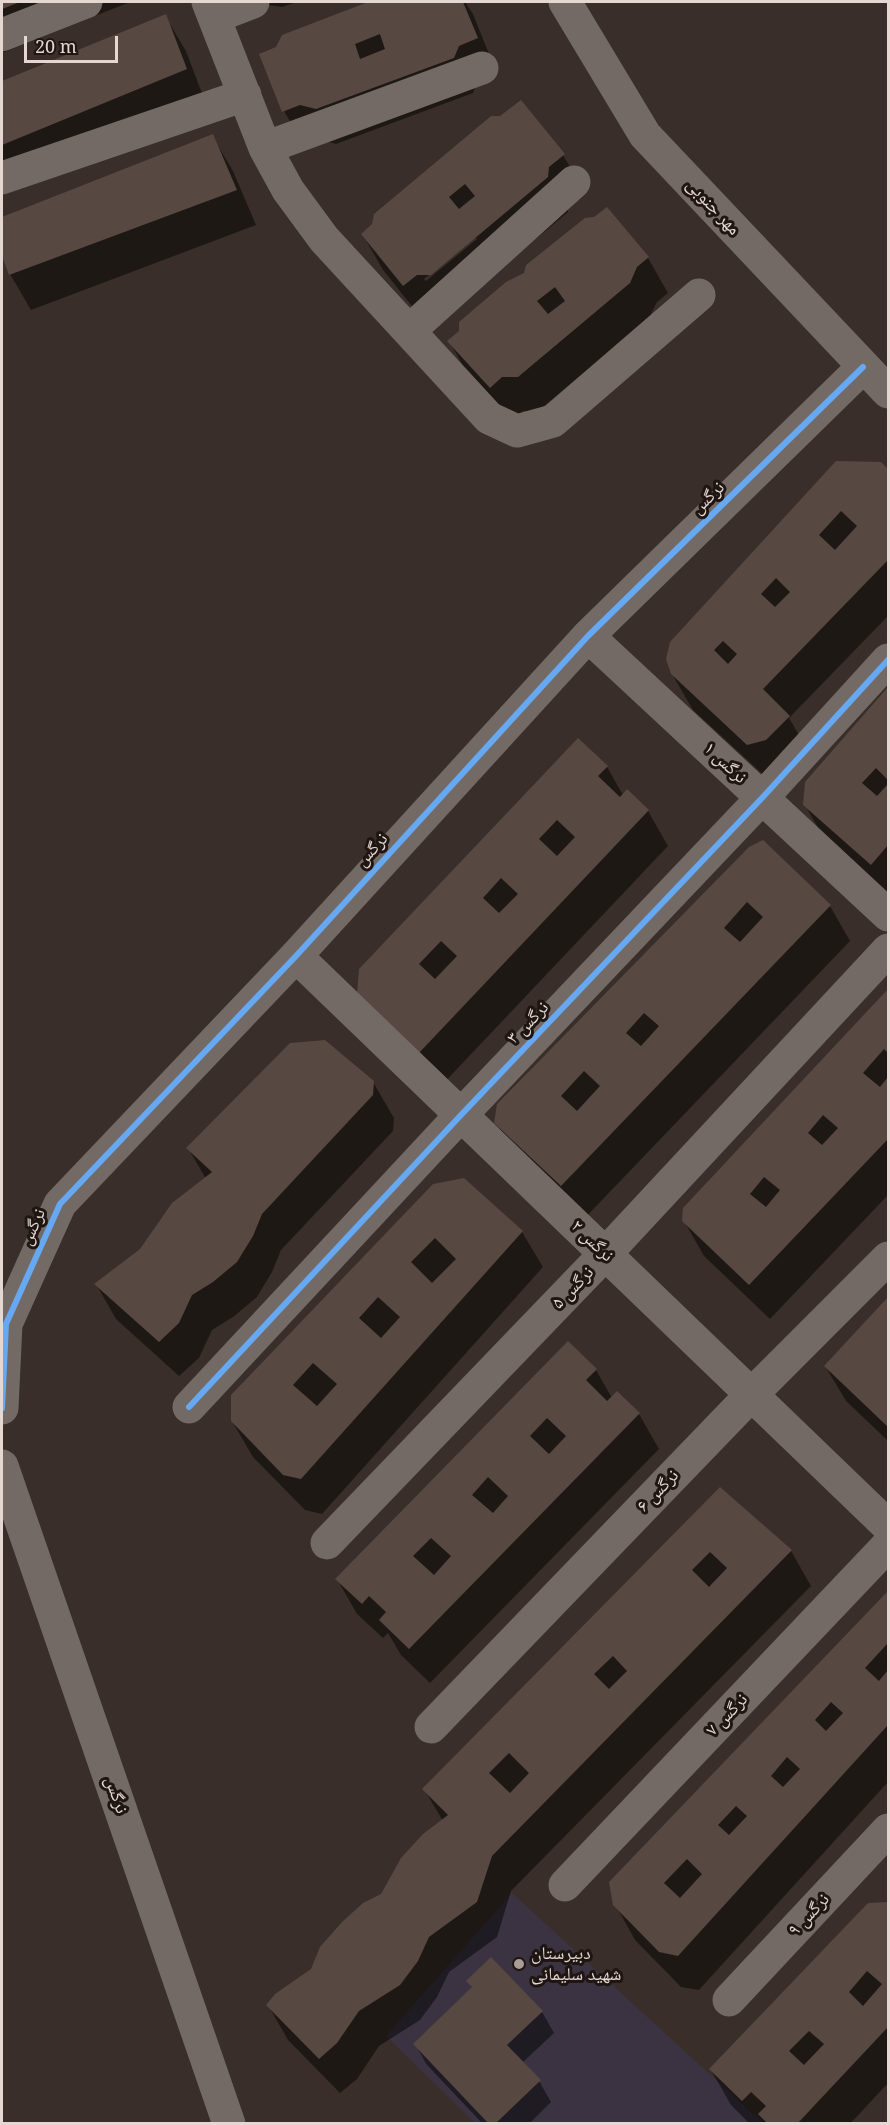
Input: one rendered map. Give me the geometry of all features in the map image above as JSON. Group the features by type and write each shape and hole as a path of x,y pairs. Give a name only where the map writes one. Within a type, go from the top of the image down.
{"street":[{"path":"2,35 86,2"},
{"path":"254,2 211,9 266,148 288,190 324,239 489,418 517,431 553,421 699,295"},
{"name":"مهر جنوبی","path":"565,2 645,135 888,392"},
{"path":"266,148 482,68"},
{"path":"2,178 244,95"},
{"path":"409,332 574,182"},
{"name":"نرگس","path":"2,1408 6,1324 60,1204 296,956 588,636 863,367"},
{"name":"نرگس ۱","path":"588,636 888,915"},
{"name":"نرگس ۳","path":"189,1407 461,1115 762,798 888,660"},
{"name":"نرگس ۵","path":"327,1543 606,1254 888,950"},
{"name":"نرگس ۲","path":"296,956 888,1526"},
{"name":"نرگس ۶","path":"431,1727 752,1394 888,1258"},
{"name":"نرگس","path":"2,1466 229,2124"},
{"name":"نرگس ۷","path":"565,1885 888,1545"},
{"name":"نرگس ۹","path":"729,2000 888,1830"}],"shaded area":[{"name":"دبیرستان شهید سلیمانی","path":"512,1893 763,2123 475,2123 386,2036"}],"building":[{"path":"2,2 20,2 2,9"},
{"path":"368,2 463,2 478,38 459,46 454,58 316,109 300,105 282,112 259,54 276,47 282,35","holes":["380,34 385,49 360,59 355,44"]},
{"path":"166,14 187,69 2,145 2,81"},
{"path":"521,100 565,154 549,167 548,177 431,275 417,275 403,286 361,234 372,224 374,214 491,116 500,116","holes":["465,184 475,196 459,209 449,197"]},
{"path":"213,134 237,190 9,275 2,256 2,217"},
{"path":"607,207 649,257 637,267 630,283 518,377 502,377 490,388 447,341 459,331 459,322 506,282 524,273 526,265 585,218 594,217","holes":["555,287 565,301 548,314 537,301"]},
{"path":"836,461 881,462 888,469 888,560 763,689 790,716 766,740 747,745 671,674 666,659 670,642","holes":["841,511 857,526 835,550 819,535","776,578 790,592 775,607 761,594","723,641 737,654 728,664 714,650"]},
{"path":"888,687 888,780 876,768 862,783 877,796 888,784 888,845 871,865 803,805 805,782"},
{"path":"578,738 608,766 598,776 620,797 627,789 649,810 418,1054 357,995 359,969","holes":["557,820 575,837 557,856 539,839","501,878 518,894 499,913 483,898","441,941 457,956 435,979 419,964"]},
{"path":"763,840 831,905 561,1186 494,1123 497,1104 749,847","holes":["747,902 763,917 740,942 724,928","644,1013 659,1026 641,1046 626,1033","584,1071 600,1086 577,1111 561,1096"]},
{"path":"888,989 888,1053 884,1049 863,1073 880,1087 888,1077 888,1139 749,1285 682,1221 683,1208","holes":["823,1115 838,1128 822,1145 808,1133","764,1177 780,1190 766,1207 750,1194"]},
{"path":"325,1040 374,1081 373,1095 262,1214 253,1236 237,1262 213,1282 192,1295 179,1323 159,1342 94,1284 140,1249 172,1203 212,1172 186,1148 290,1043"},
{"path":"464,1178 523,1231 301,1479 283,1475 231,1421 231,1395 433,1184","holes":["435,1238 456,1259 432,1283 411,1262","378,1297 400,1317 381,1338 359,1318","313,1363 337,1384 317,1406 293,1385"]},
{"path":"888,1297 888,1427 824,1366"},
{"path":"568,1341 597,1369 586,1380 607,1401 617,1391 640,1413 409,1649 379,1620 386,1612 369,1596 362,1604 335,1579","holes":["547,1418 566,1436 549,1454 530,1436","488,1477 508,1496 493,1513 472,1495","431,1538 451,1556 434,1575 413,1556"]},
{"path":"720,1487 792,1550 492,1856 477,1902 429,1937 418,1961 400,1985 359,2011 337,2043 319,2059 266,2005 275,1994 311,1969 320,1947 342,1922 363,1903 381,1894 401,1858 423,1834 448,1815 422,1789","holes":["710,1552 727,1568 709,1587 692,1570","613,1656 627,1671 609,1689 594,1674","509,1753 529,1773 510,1793 489,1773"]},
{"path":"888,1591 888,1643 865,1668 879,1681 888,1670 888,1725 678,1956 659,1952 613,1905 609,1882","holes":["831,1702 843,1713 826,1731 815,1720","787,1757 800,1769 783,1787 771,1776","736,1806 747,1816 729,1835 718,1825","687,1859 702,1874 680,1898 664,1883"]},
{"path":"888,1902 888,2027 797,2124 768,2124 758,2114 766,2106 751,2092 742,2101 709,2069 868,1903","holes":["867,1971 882,1984 863,2006 849,1992","809,2031 824,2044 804,2065 789,2051"]},
{"path":"491,1957 543,2011 507,2045 541,2080 495,2124 489,2124 413,2044 472,1987 466,1981"}],"cycle path":[{"path":"2,1408 6,1324 60,1204 296,956 588,636 863,367"},
{"path":"189,1407 461,1115 762,798 888,660"}],"place":[{"name":"دبیرستان شهید سلیمانی","path":"519,1964"}]}
